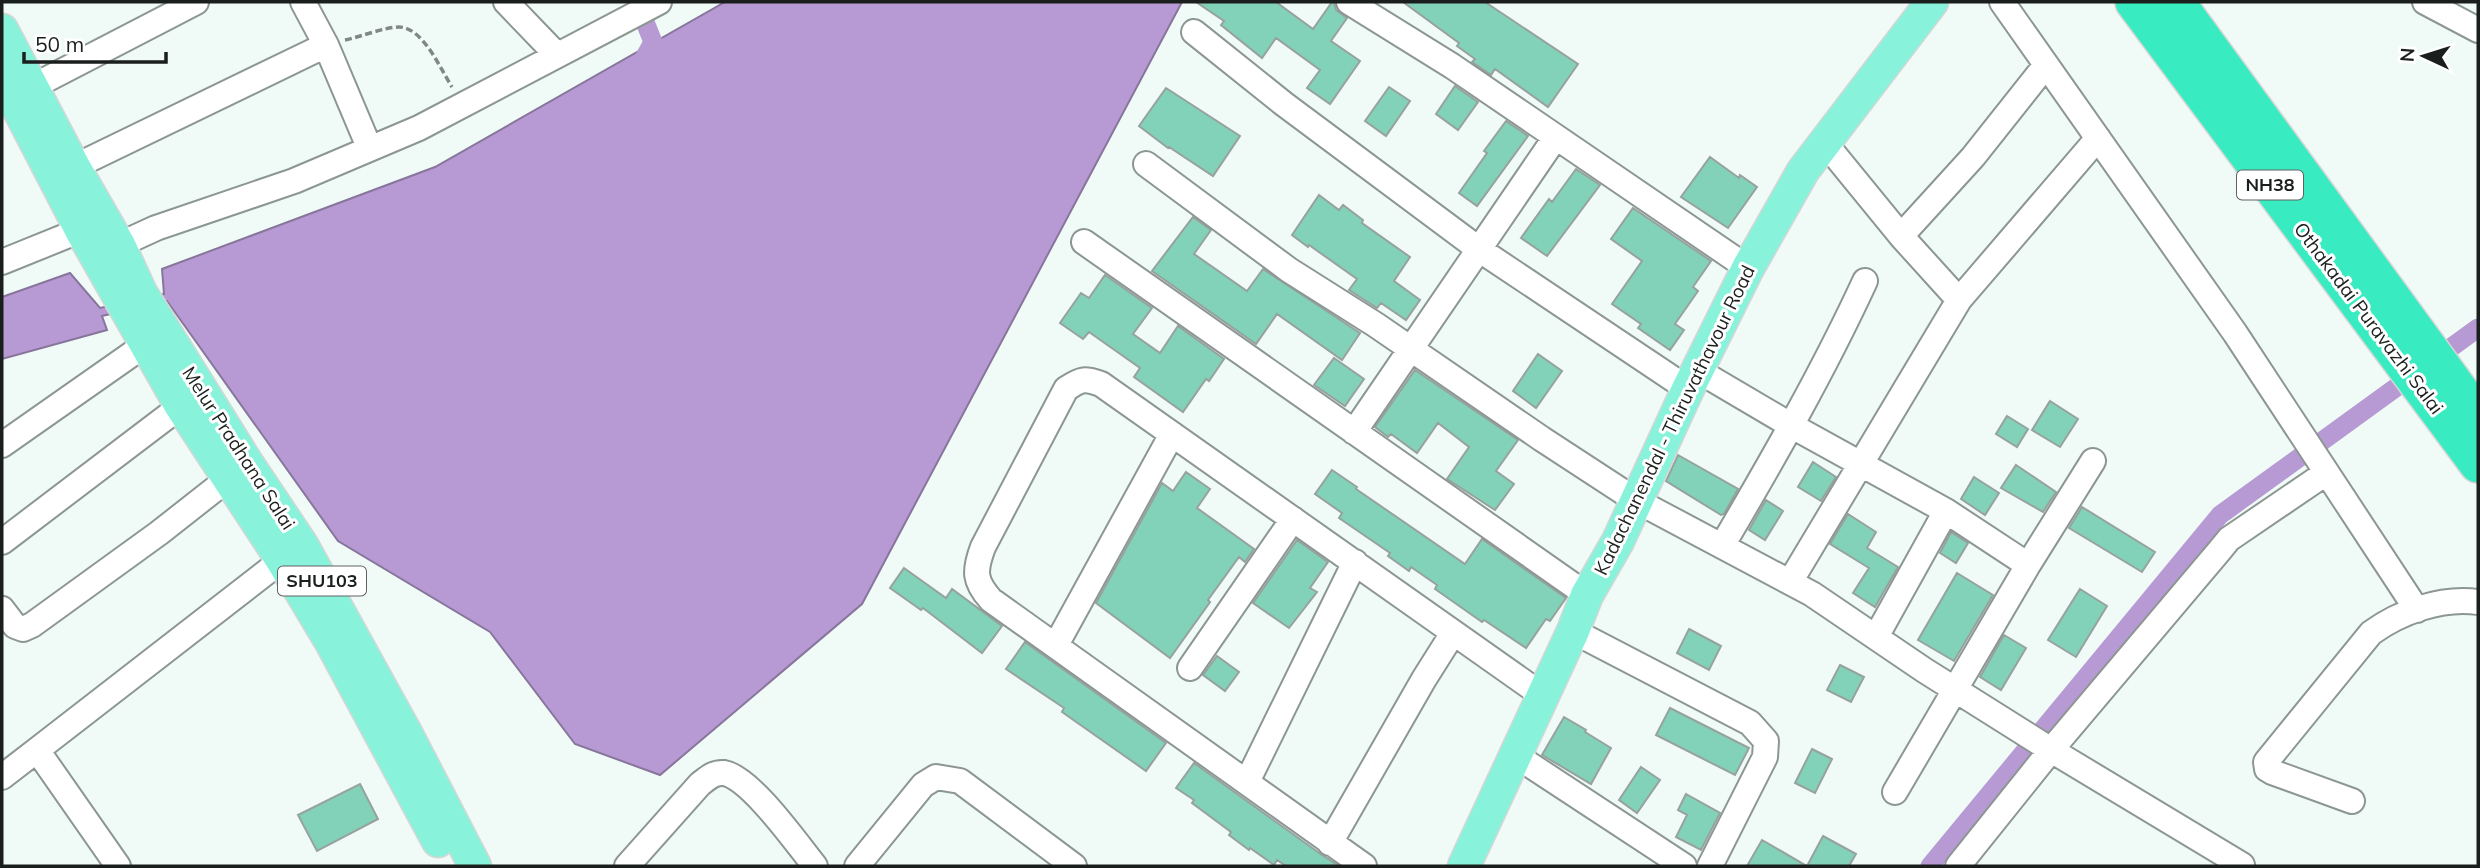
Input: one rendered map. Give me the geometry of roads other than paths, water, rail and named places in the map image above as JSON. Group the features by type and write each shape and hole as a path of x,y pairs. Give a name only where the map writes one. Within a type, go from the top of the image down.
{"highway":[{"name":"Othakadai Puravazhi Salai","path":"2134,2 2425,369 2478,416"},
{"name":"Othakadai Puravazhi Salai","path":"2176,2 2425,369 2478,464"}],"main road":[{"name":"Kadachanendal - Thiruvathavour Road","path":"1474,863 1516,755 1573,631 1587,594 1618,541 1692,380 1748,268 1803,171 1932,2"},
{"name":"Melur Pradhana Salai","path":"2,30 74,167 119,244 146,344 181,406 229,478 292,553 407,734 475,866"},
{"name":"Melur Pradhana Salai","path":"2,77 81,230 247,463 292,553 331,642 452,866"}],"street":[{"path":"32,87 196,2"},
{"path":"303,2 326,45 369,147"},
{"path":"506,2 556,54"},
{"path":"119,244 156,228 294,181 419,128 659,2"},
{"path":"1349,2 1452,66 1748,268"},
{"path":"2002,2 2235,332 2417,610"},
{"path":"2426,2 2478,30"},
{"path":"1194,32 1284,104 1480,250 1692,380 1792,426 1861,463 1946,511 2028,565"},
{"path":"74,167 326,45"},
{"path":"1900,236 1973,157 2046,65"},
{"path":"1354,432 1555,138"},
{"path":"1790,582 1959,300 2098,138"},
{"path":"1825,143 1900,236 1959,300"},
{"path":"1146,164 1289,270 1637,501 1790,582 2042,743 2242,865"},
{"path":"2,261 81,230"},
{"path":"1084,242 1587,594"},
{"path":"1722,546 1792,426 1864,281"},
{"path":"2,445 146,344"},
{"path":"1364,866 991,600 980,587 976,575 983,547 1066,389 1079,380 1101,384 1542,695"},
{"path":"2,541 181,406"},
{"path":"1056,645 1172,434"},
{"path":"1895,792 2028,565 2093,461"},
{"path":"1958,866 2042,743 2230,539 2323,469"},
{"path":"2,609 15,626 23,629 32,625 159,533 229,478"},
{"path":"1876,637 1946,511"},
{"path":"1190,668 1293,519"},
{"path":"2,777 292,553"},
{"path":"1247,782 1355,562"},
{"path":"2352,801 2272,772 2267,769 2266,762 2371,634 2387,622 2417,610 2441,603 2478,602"},
{"path":"1573,631 1750,723 1766,741 1765,757 1710,866"},
{"path":"1330,843 1453,633"},
{"path":"37,750 118,866"},
{"path":"1516,755 1684,866"},
{"path":"627,866 700,784 713,774 723,773 737,778 773,813 815,866"},
{"path":"857,866 923,785 936,777 960,781 1074,866"}],"waterway":[{"path":"637,2 653,42 640,66"},
{"path":"1930,866 2220,515 2478,328"}]}
